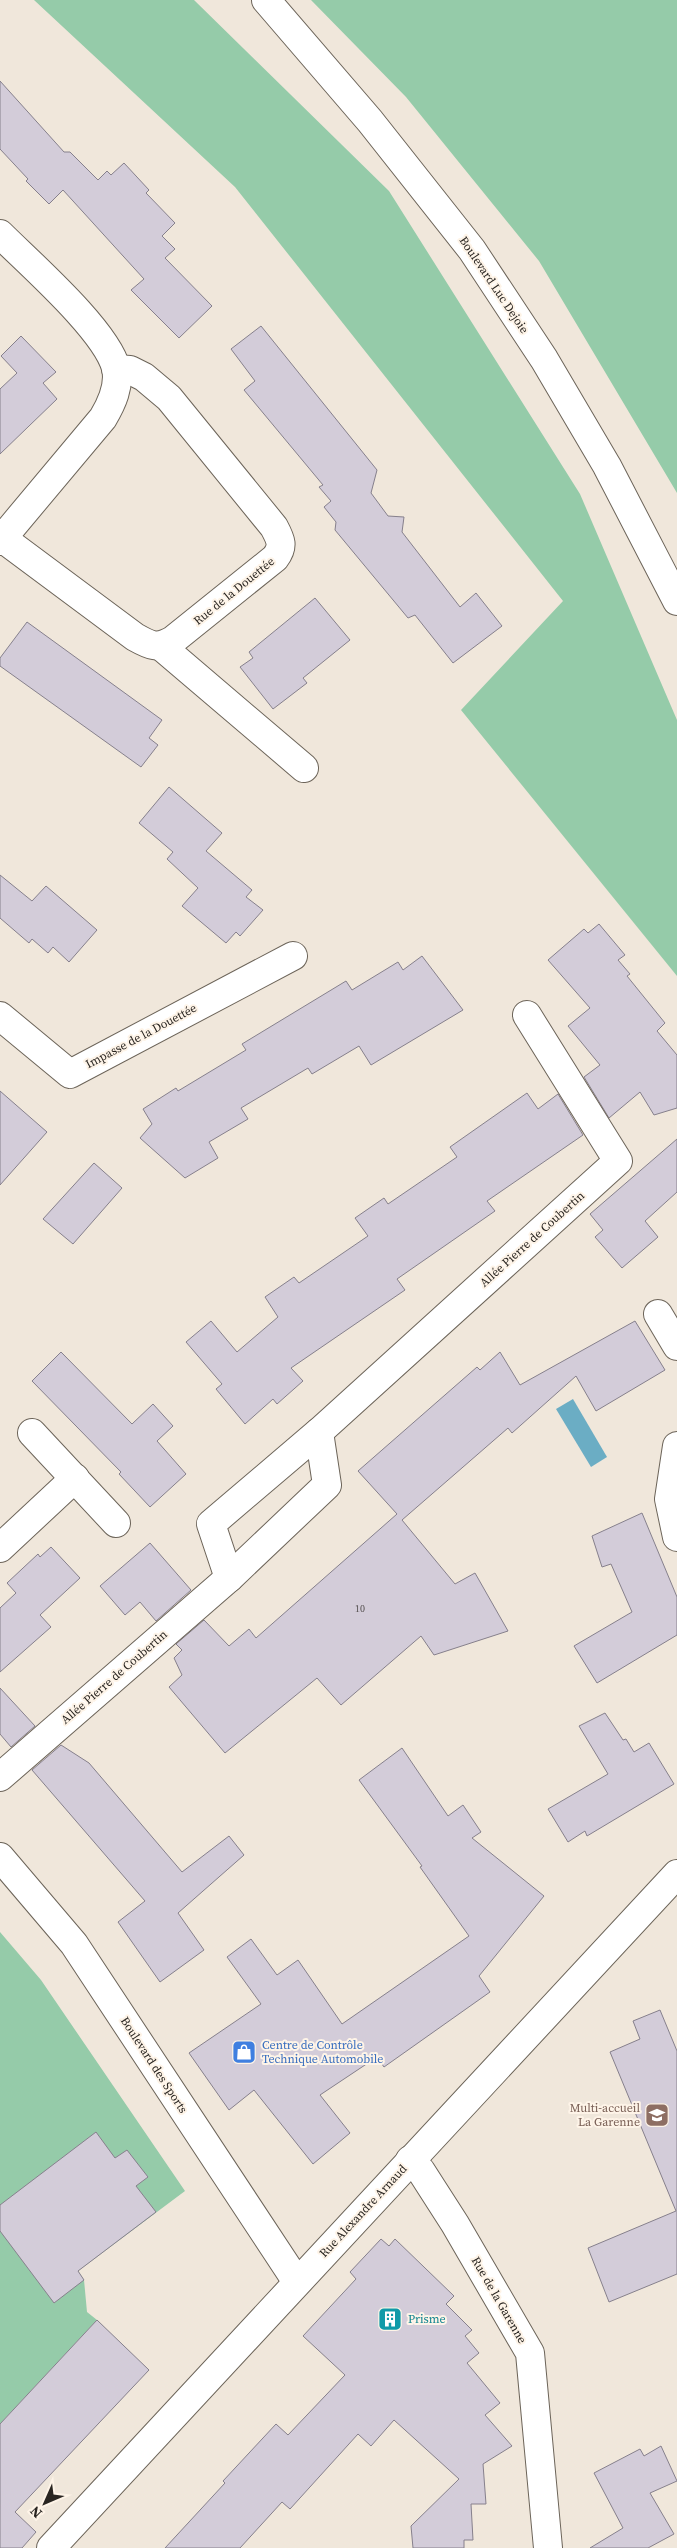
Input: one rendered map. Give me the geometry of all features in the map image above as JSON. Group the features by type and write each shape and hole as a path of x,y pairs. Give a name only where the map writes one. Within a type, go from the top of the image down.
{"street":[{"name":"Boulevard Luc Dejoie","path":"266,0 370,121 472,250 544,359 608,466 677,600"},
{"path":"0,234 88,323 110,352 116,368 117,384 112,402 103,418 1,539 135,637 148,645 162,647 304,768"},
{"name":"Rue de la Douettée","path":"116,368 130,370 144,377 169,398 274,527 281,541 281,549 275,558 162,647"},
{"name":"Impasse de la Douettée","path":"0,1016 70,1074 293,956"},
{"name":"Allée Pierre de Coubertin","path":"228,1578 211,1524 319,1432 618,1161 527,1015"},
{"path":"658,1314 677,1346"},
{"name":"Allée Pierre de Coubertin","path":"0,1777 228,1578 327,1485 319,1432"},
{"path":"32,1433 116,1524"},
{"path":"677,1446 669,1499 677,1537"},
{"path":"0,1548 75,1478"},
{"name":"Boulevard des Sports","path":"0,1857 74,1944 297,2282"},
{"name":"Rue Alexandre Arnaud","path":"51,2548 677,1874"},
{"name":"Rue de la Garenne","path":"410,2160 421,2172 455,2224 530,2353 548,2548"}],"green space":[{"path":"34,0 194,0 389,191 580,494 677,720 677,976 461,710 563,601 235,187"},
{"path":"311,0 677,0 677,493 539,261 406,97"},
{"path":"0,1932 41,1980 185,2191 78,2271 84,2280 87,2312 97,2320 0,2424"}],"water":[{"path":"573,1399 607,1457 591,1467 556,1409"}],"building":[{"path":"0,81 64,152 70,152 98,180 107,171 111,175 124,163 149,190 146,193 175,223 162,236 175,249 165,258 212,306 179,338 131,290 144,279 63,190 49,204 26,181 28,179 0,149"},
{"path":"261,326 377,470 371,493 388,516 404,517 402,532 460,607 476,593 502,626 453,663 415,615 408,618 335,530 336,522 324,507 331,501 319,487 323,485 244,390 255,381 231,349"},
{"path":"21,336 56,372 43,383 57,399 0,454 0,389 17,373 1,356"},
{"path":"315,598 350,640 303,678 307,683 273,709 240,667 253,658 249,652"},
{"path":"27,622 162,720 149,738 158,745 141,767 0,666 0,658"},
{"path":"169,787 222,833 206,851 252,890 246,897 263,910 240,936 236,932 226,943 182,906 198,888 167,859 173,852 139,823"},
{"path":"0,875 32,901 46,886 97,930 69,962 53,947 48,953 32,939 29,943 0,918"},
{"path":"599,924 625,955 618,960 630,974 627,976 665,1023 657,1031 677,1055 677,1108 654,1115 640,1092 609,1118 584,1077 600,1065 568,1026 590,1008 548,960 584,929 588,933"},
{"path":"422,956 463,1010 371,1065 359,1046 312,1074 308,1068 241,1108 248,1119 209,1142 218,1158 185,1178 140,1138 152,1124 143,1109 176,1088 178,1091 246,1050 242,1044 346,981 352,990 398,962 403,970"},
{"path":"0,1091 47,1132 0,1185"},
{"path":"527,1093 538,1109 558,1094 583,1135 487,1201 495,1211 397,1279 405,1290 291,1368 303,1381 277,1404 273,1399 245,1424 216,1389 222,1384 186,1342 211,1321 237,1352 278,1317 265,1297 294,1277 299,1283 368,1236 355,1218 384,1198 388,1204 457,1157 450,1147"},
{"path":"677,1139 677,1192 645,1221 658,1237 622,1268 595,1237 603,1230 590,1214"},
{"path":"94,1163 122,1188 73,1244 43,1219"},
{"path":"635,1321 665,1370 596,1411 576,1376 512,1433 508,1428 402,1520 455,1584 475,1573 508,1631 434,1655 421,1636 341,1705 317,1678 225,1753 169,1687 182,1675 174,1658 182,1650 176,1644 204,1620 229,1646 249,1629 256,1638 397,1514 358,1471 477,1367 480,1370 500,1352 520,1385"},
{"path":"61,1352 132,1424 153,1404 173,1426 157,1441 186,1474 150,1507 119,1474 121,1472 32,1381"},
{"path":"642,1513 677,1597 677,1635 597,1683 574,1646 632,1612 611,1564 602,1567 592,1536"},
{"path":"150,1543 191,1590 156,1621 140,1602 125,1615 100,1586"},
{"path":"51,1547 80,1578 40,1615 51,1627 0,1672 0,1608 16,1593 7,1583 38,1554 40,1557"},
{"path":"0,1688 35,1726 11,1747 0,1734"},
{"path":"605,1713 623,1740 626,1739 634,1752 649,1743 674,1784 587,1836 585,1831 568,1842 548,1809 608,1774 579,1726"},
{"path":"61,1745 89,1763 182,1872 229,1836 244,1855 178,1913 204,1950 160,1982 118,1922 145,1901 32,1770"},
{"path":"402,1748 448,1816 463,1805 481,1832 472,1838 544,1896 479,1976 490,1992 384,2067 377,2057 320,2095 350,2133 313,2164 254,2090 229,2110 189,2053 261,2004 227,1957 251,1939 277,1975 298,1960 342,2024 469,1936 420,1867 422,1866 359,1780"},
{"path":"660,2010 677,2051 677,2274 609,2302 588,2248 676,2211 610,2052 640,2039 633,2021"},
{"path":"96,2132 115,2158 127,2150 148,2177 136,2186 156,2212 78,2271 84,2280 54,2303 0,2231 0,2205"},
{"path":"381,2239 389,2246 395,2239 454,2296 446,2304 472,2330 465,2336 479,2353 467,2363 500,2403 485,2415 512,2446 483,2464 486,2504 471,2504 473,2540 464,2540 464,2548 413,2548 411,2526 459,2479 394,2420 371,2446 358,2434 290,2509 282,2502 240,2548 165,2548 276,2424 288,2435 345,2375 303,2336 356,2279 350,2272"},
{"path":"97,2320 149,2370 15,2512 36,2532 22,2548 0,2548 0,2424"},
{"path":"661,2446 677,2481 650,2493 674,2534 648,2548 590,2548 623,2528 594,2473 640,2449 644,2456"}],"place":[{"name":"Centre de Contrôle Technique Automobile","path":"244,2052"},
{"name":"Multi-accueil La Garenne","path":"657,2115"},
{"name":"Prisme","path":"390,2319"}]}
